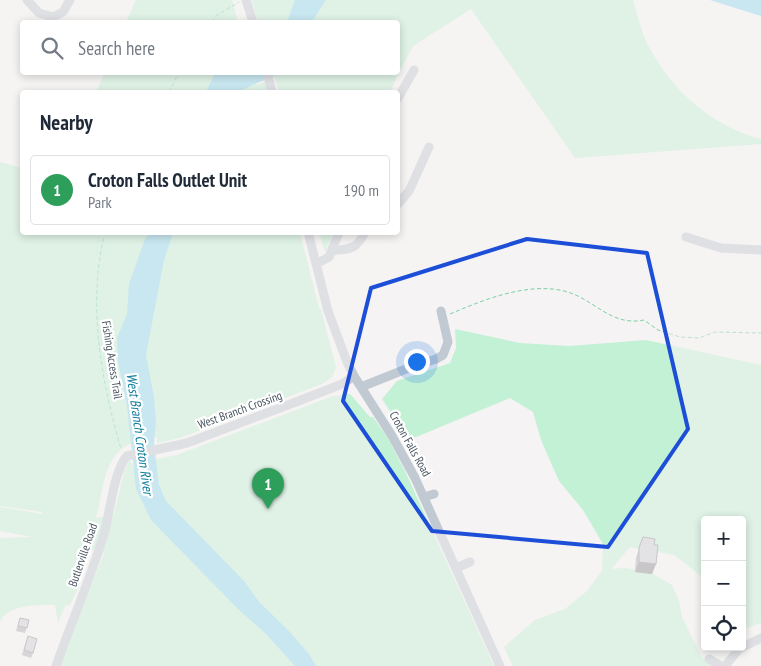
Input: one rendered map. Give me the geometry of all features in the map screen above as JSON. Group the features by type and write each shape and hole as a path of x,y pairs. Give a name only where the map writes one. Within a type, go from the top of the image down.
{"street":[{"path":"27,0 39,13 53,17 63,12 70,0"},
{"path":"246,0 252,20"},
{"path":"400,94 414,70"},
{"path":"268,76 272,90"},
{"path":"400,202 409,191 429,147"},
{"name":"Croton Falls Road","path":"309,235 334,331 354,376 392,436 424,497 500,666"},
{"path":"316,264 329,257 338,235"},
{"path":"332,252 351,249 358,244 363,235"},
{"path":"686,237 721,248 761,250"},
{"path":"361,387 443,355 448,342 441,314"},
{"name":"West Branch Crossing","path":"128,457 187,443 342,384 354,376"},
{"name":"Butlerville Road","path":"56,666 99,551 108,520 118,471 128,457"},
{"path":"424,497 434,494"},
{"path":"456,568 470,562"},
{"path":"724,666 739,649 761,638"},
{"path":"709,659 721,666"}],"path":[{"path":"213,20 217,15 242,0"},
{"path":"171,90 178,75"},
{"name":"Fishing Access Trail","path":"104,235 100,250 96,298 97,332 116,432 128,457"},
{"path":"441,314 508,292 543,289 564,291 582,298 605,313 631,322 644,320 658,330 680,337 699,338 715,332 761,333"}],"highlighted area":[{"path":"527,239 647,253 688,429 608,547 432,531 343,401 371,288"}],"green space":[{"path":"136,0 232,0 237,20 127,20"},
{"path":"252,0 633,0 646,42 669,78 696,105 711,116 726,126 761,139 761,144 575,158 471,9 413,46 400,70 400,20 257,20"},
{"path":"104,75 254,75 257,85 265,82 267,90 97,90"},
{"path":"274,75 398,75 391,90 278,90"},
{"path":"0,162 20,167 20,235 301,235 336,368 332,377 322,384 180,438 157,443 157,437 134,442 116,455 110,464 103,485 96,518 114,514 124,472 130,459 133,467 138,463 177,455 333,396 350,394 370,417 373,417 387,437 405,471 494,666 59,666 104,553 87,549 79,587 70,605 65,606 58,623 55,605 16,609 4,616 0,622 0,538 33,537 0,531 0,507 42,514 42,512 0,506"},
{"path":"320,235 332,235 325,252"},
{"path":"455,329 520,343 569,346 646,340 761,365 761,623 746,629 746,516 701,516 701,576 674,555 630,547 611,569 624,568 648,571 672,585 679,601 682,617 701,656 711,666 513,666 504,647 535,620 565,609 586,592 602,571 603,544 583,510 559,481 541,440 533,412 510,398 409,440 382,399 397,381 450,363 456,348"}],"water":[{"path":"295,0 326,0 313,20 288,20"},
{"path":"710,0 761,0 761,16"},
{"path":"214,75 276,75 243,90 207,90"},
{"name":"West Branch Croton River","path":"148,235 172,235 164,260 146,355 154,397 156,422 154,444 159,485 166,501 244,581 260,603 309,654 316,666 295,666 266,634 237,608 151,520 136,489 127,406 118,362 117,338 127,314 129,284"}],"building":[{"path":"643,537 655,539 654,545 658,545 656,564 639,562 639,548"},
{"path":"20,618 29,620 27,628 18,626"},
{"path":"28,636 37,639 33,653 24,650"}],"place":[{"name":"Croton Falls Outlet Unit","path":"268,509"}]}
